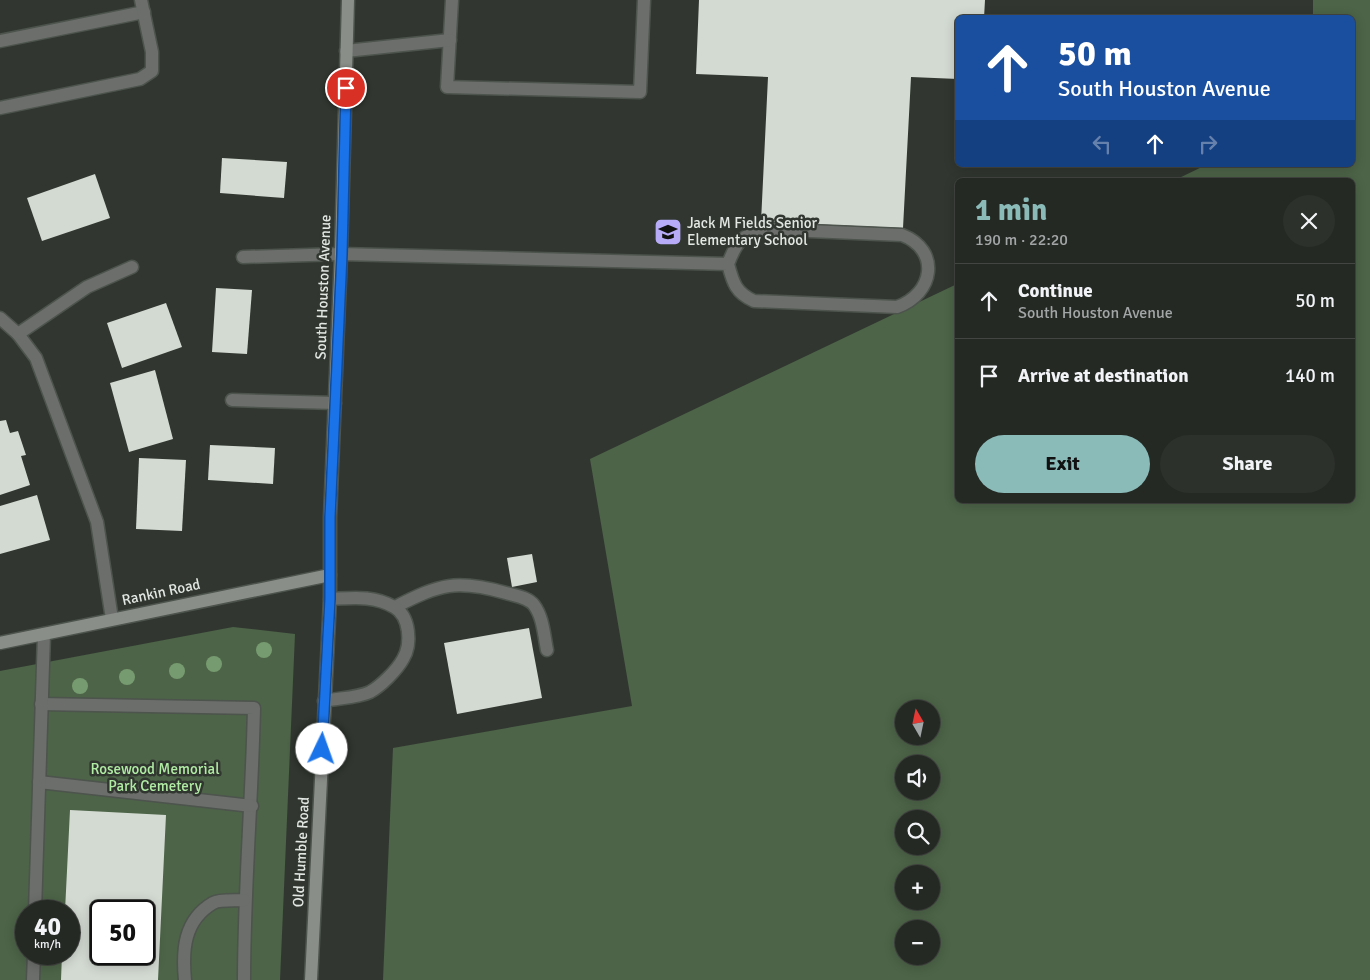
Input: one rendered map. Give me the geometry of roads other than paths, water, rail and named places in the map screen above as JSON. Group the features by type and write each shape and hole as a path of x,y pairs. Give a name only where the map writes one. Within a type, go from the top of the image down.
{"main road":[{"name":"South Houston Avenue","path":"330,575 330,517 342,254 348,0"},
{"name":"Rankin Road","path":"0,643 330,575"},
{"name":"Old Humble Road","path":"311,980 330,575"}],"lane":[{"path":"452,0 447,87 640,92 644,0"},
{"path":"0,41 142,6 152,52 152,71 140,80 0,108"},
{"path":"346,51 450,40"},
{"path":"762,229 902,234 915,240 924,250 929,270 923,288 911,302 897,307 754,301 741,295 733,284 728,264 735,246 746,235 762,229"},
{"path":"243,257 342,254 728,264"},
{"path":"18,334 87,286 132,267"},
{"path":"0,318 18,334 36,358 97,522 112,619"},
{"path":"232,400 335,403"},
{"path":"395,607 431,589 451,585 489,588 530,600 539,615 546,650"},
{"path":"324,701 370,692 389,676 404,659 408,636 406,620 395,607 370,598 330,599"},
{"path":"35,900 44,634"},
{"path":"41,704 254,708 252,806 244,900 244,980"},
{"path":"39,782 252,806"},
{"path":"185,980 183,952 192,922 214,902 244,900"},
{"path":"33,980 34,965"}],"place":[{"name":"Jack M Fields Senior Elementary School","path":"668,232"}],"park label":[{"name":"Rosewood Memorial Park Cemetery","path":"155,778"}]}
